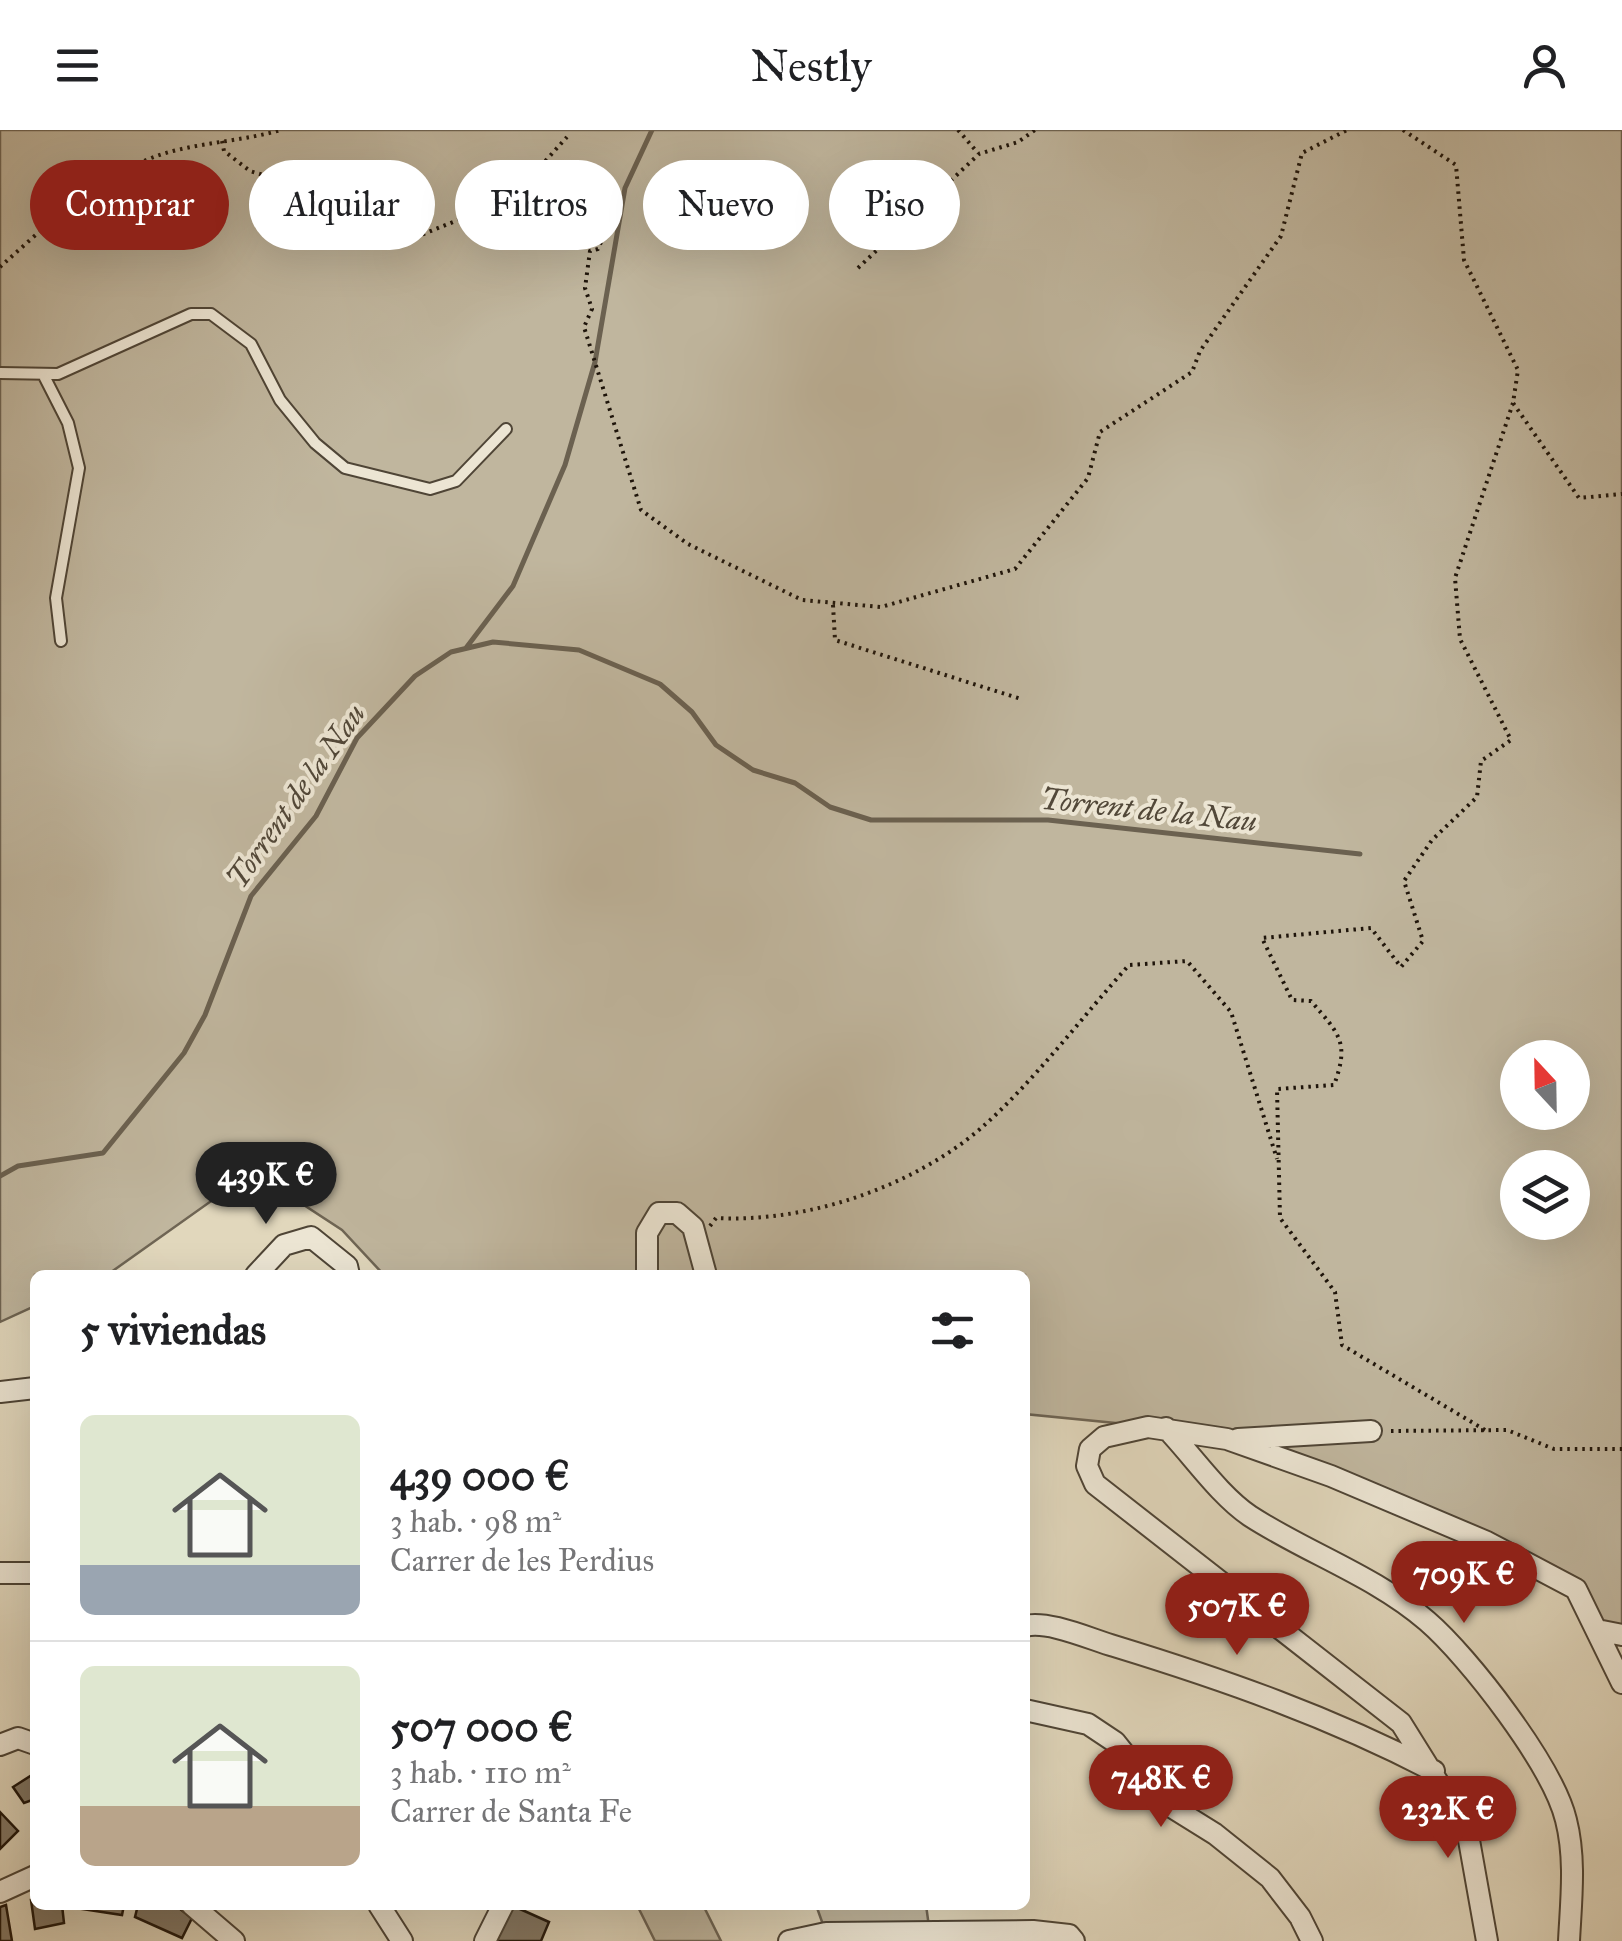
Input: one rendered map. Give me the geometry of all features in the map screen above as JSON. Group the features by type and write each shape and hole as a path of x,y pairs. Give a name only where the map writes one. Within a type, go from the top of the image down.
{"street":[{"path":"648,1270 647,1233 659,1213 677,1213 692,1227 705,1270"},
{"path":"261,1270 284,1244 311,1237 348,1270"},
{"path":"0,1392 30,1389"},
{"path":"1487,1941 1467,1829 1436,1772 1401,1723 1095,1484 1086,1466 1090,1449 1104,1437 1148,1426 1227,1439 1331,1476 1487,1542 1576,1590 1622,1683"},
{"path":"1166,1428 1247,1514 1352,1572 1427,1621 1490,1692 1532,1752 1566,1817 1573,1866 1569,1941"},
{"path":"1227,1439 1371,1431"},
{"path":"0,1572 30,1572"},
{"path":"1030,1627 1094,1640 1246,1686 1355,1730 1436,1772"},
{"path":"1598,1630 1622,1635"},
{"path":"1030,1711 1088,1724 1115,1742 1162,1801 1215,1834 1270,1878 1300,1917 1312,1941"},
{"path":"0,1746 18,1738 30,1742"},
{"path":"0,1892 30,1878"},
{"path":"198,1910 234,1941"},
{"path":"382,1910 402,1941"},
{"path":"485,1941 500,1910"},
{"path":"789,1941 1033,1931 1069,1936 1074,1941"}],"lane":[{"path":"0,373 58,374 192,314 211,314 251,344 280,400 315,443 345,468 430,489 456,481 506,429"},
{"path":"43,374 68,424 78,468 56,598 61,641"}],"path":[{"path":"0,267 94,189 133,164 281,130"},
{"path":"958,130 979,154"},
{"path":"858,268 979,154 1018,142 1036,130"},
{"path":"598,250 590,252 584,288 592,309 584,328 641,510 688,544 802,600 882,607 1015,569 1088,478 1100,432 1192,372 1200,351 1281,236 1302,152 1347,130"},
{"path":"1404,130 1456,165 1464,260 1518,370 1513,403 1456,578 1460,639 1511,740 1481,761 1477,797 1432,840 1404,881 1424,942 1401,967 1372,928 1262,938 1292,1000 1311,1001 1338,1034 1344,1057 1334,1085 1277,1089 1280,1218 1334,1292 1342,1346 1486,1430"},
{"path":"545,160 567,137"},
{"path":"222,142 224,151 250,170 339,198 389,235 416,237 455,221"},
{"path":"1513,403 1579,498 1622,494"},
{"path":"833,603 836,640 1021,699"},
{"path":"699,1242 716,1218 761,1220 820,1208 904,1176 979,1130 1130,965 1187,961 1231,1012 1279,1166"},
{"path":"1371,1431 1507,1430 1554,1449 1622,1449"}],"shaded area":[{"path":"0,130 1622,130 1622,1634 1597,1630 1576,1589 1331,1476 1166,1428 1030,1414 1030,1270 379,1270 342,1230 264,1179 221,1194 114,1270 30,1270 30,1308 0,1322"},
{"path":"640,1910 706,1910 721,1941 655,1941"},
{"path":"818,1910 927,1910 930,1934 826,1933"}],"building":[{"path":"30,1776 30,1801 24,1803 13,1787"},
{"path":"0,1812 18,1831 0,1849"},
{"path":"6,1905 12,1941 0,1941 0,1907"},
{"path":"32,1910 63,1910 64,1923 35,1929"},
{"path":"89,1910 123,1910 122,1915"},
{"path":"137,1910 182,1910 192,1918 182,1938 135,1917"},
{"path":"508,1910 522,1910 549,1922 541,1941 492,1941"}],"waterway":[{"path":"466,648 513,586 565,465 595,362 625,188 652,130"},
{"name":"Torrent de la Nau","path":"0,1176 18,1166 103,1153 184,1053 205,1015 251,896 316,816 357,738 415,676 451,652 493,642 579,650 660,684 692,712 716,745 753,770 795,783 830,807 871,820 1048,820 1360,854"}]}
